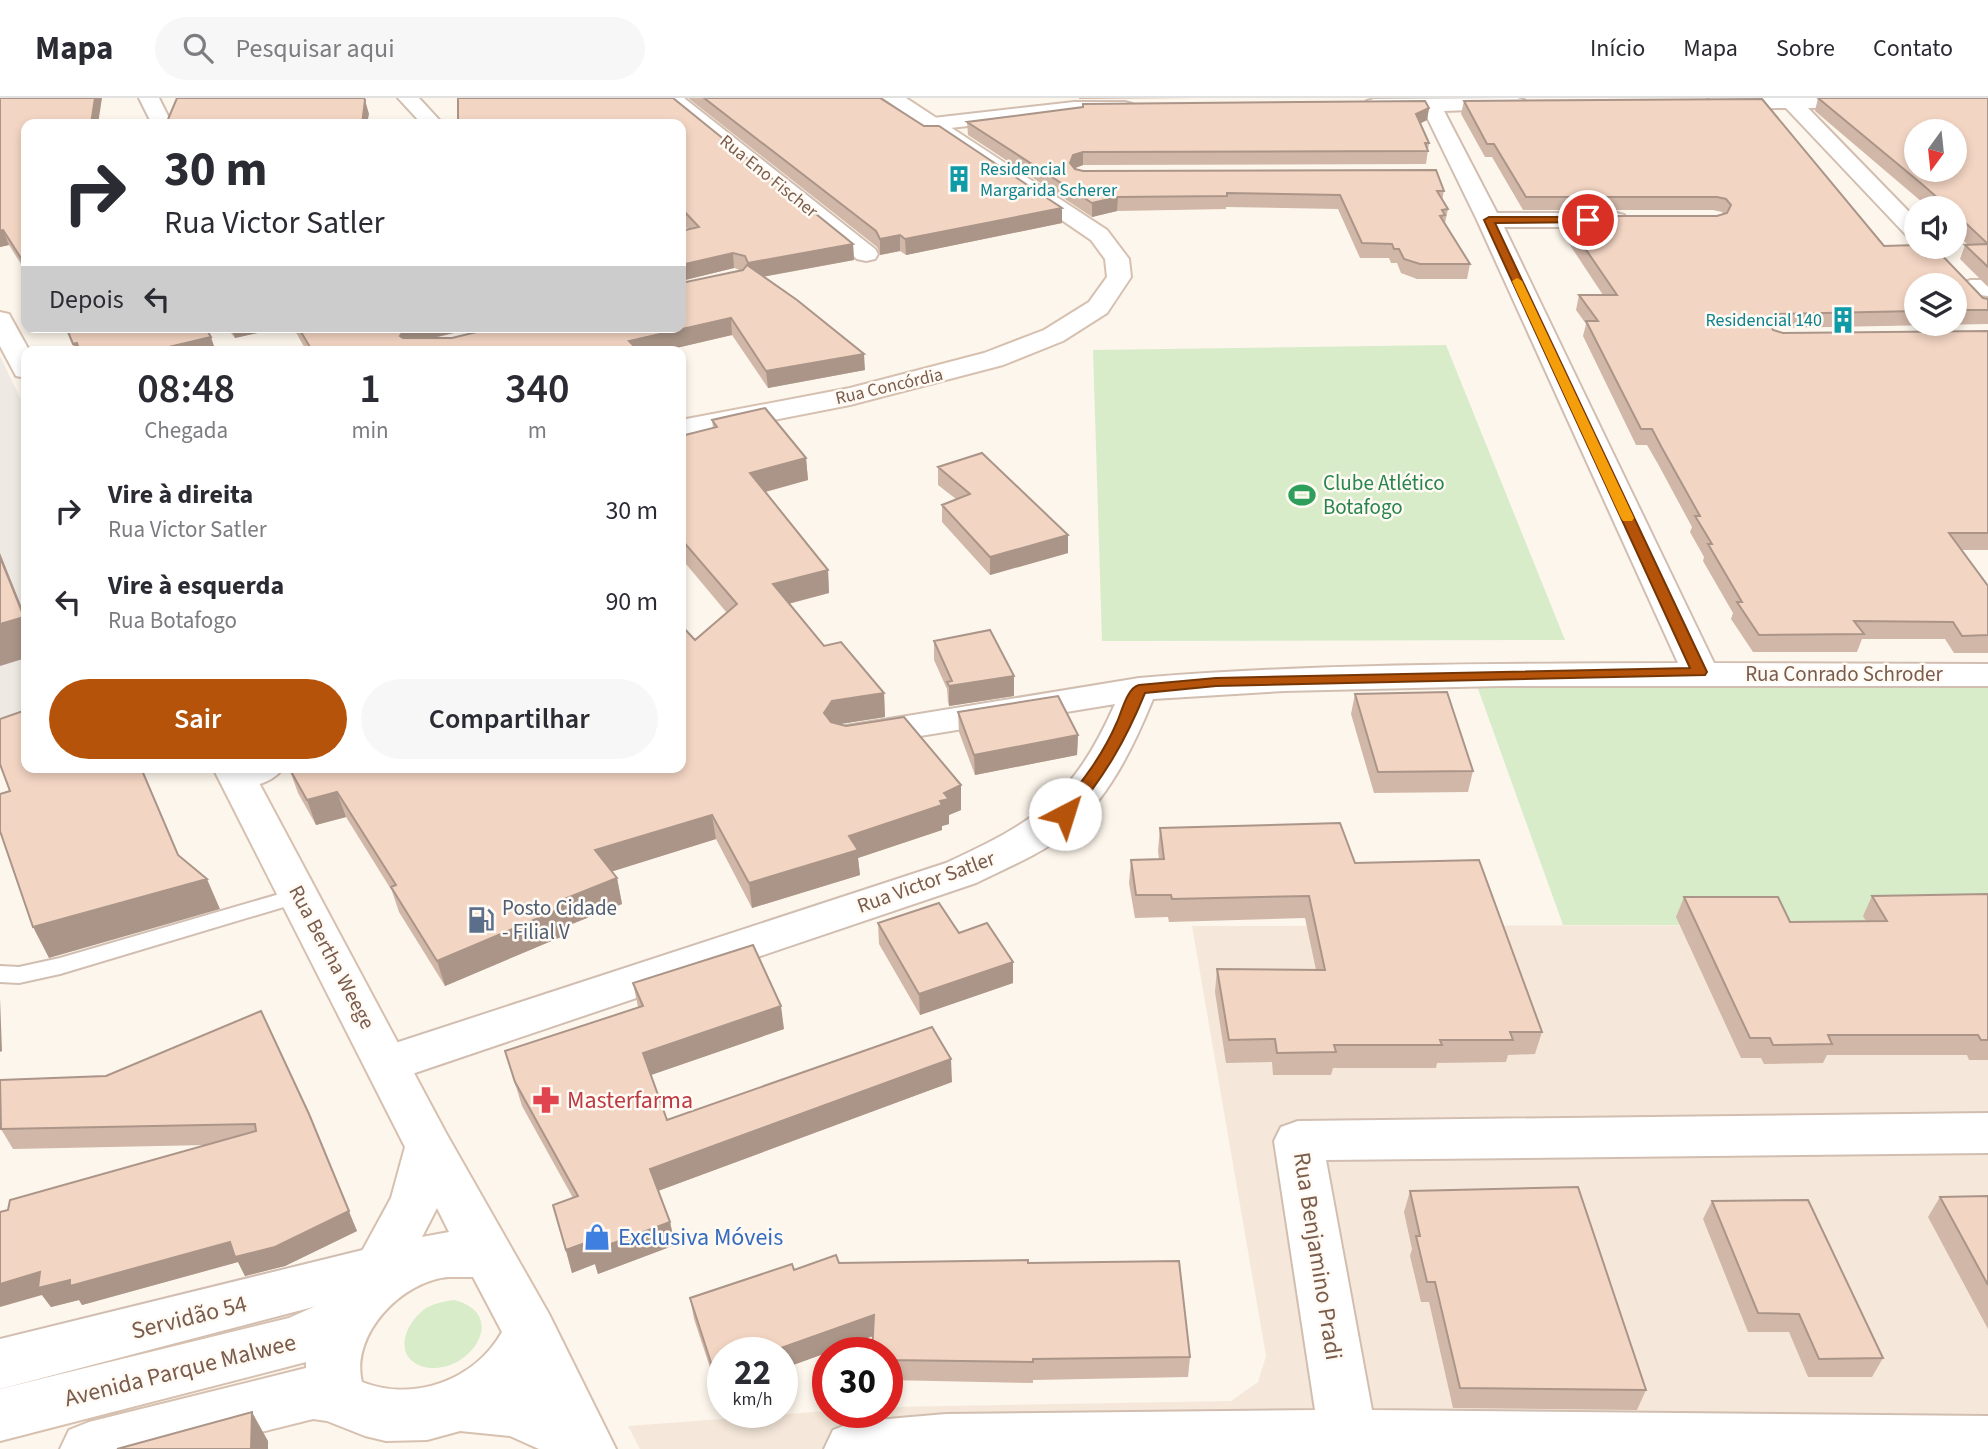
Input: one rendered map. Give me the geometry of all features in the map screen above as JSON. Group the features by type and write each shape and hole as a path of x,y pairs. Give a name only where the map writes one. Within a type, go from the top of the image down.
{"street":[{"path":"149,98 160,119"},
{"path":"408,98 428,119"},
{"name":"Rua Eno Fischer","path":"672,98 866,254"},
{"path":"893,98 933,124 1074,108 1140,107"},
{"path":"1693,103 1896,101"},
{"path":"1791,102 1904,220"},
{"path":"847,736 1139,689 1216,682 1700,672 1489,220 1452,174 1431,104"},
{"path":"1351,105 1541,104"},
{"name":"Rua Concórdia","path":"686,428 881,390 949,373 1042,341 1089,316 1108,298 1119,276 1116,255 1099,236 933,124"},
{"path":"1489,220 1634,220"},
{"path":"0,320 21,360"},
{"name":"Rua Conrado Schroder","path":"1700,672 1988,675"},
{"name":"Rua Victor Satler","path":"387,1064 961,873 1020,845 1065,814 1094,778 1119,736 1139,689"},
{"name":"Rua Bertha Weege","path":"246,773 300,895 429,1147 530,1331 584,1449"},
{"name":"Rua Benjamino Pradi","path":"1348,1437 1298,1141 1988,1133"},
{"path":"340,1399 331,1380 336,1348 415,1200 429,1147"},
{"path":"366,1289 401,1268 425,1258 490,1255"},
{"name":"Servidão 54","path":"0,1364 366,1289"},
{"name":"Avenida Parque Malwee","path":"0,1415 296,1341 337,1322 366,1289"},
{"path":"89,1449 283,1397 321,1392 365,1410 396,1416 441,1413 461,1405 491,1384 515,1360 530,1331"},
{"name":"Rua Bertha Weege","path":"461,1405 492,1404 539,1419 584,1449"},
{"path":"853,1449 946,1441 1348,1437 1988,1443"}],"lane":[{"path":"0,974 19,975 60,966 300,895"}],"shaded area":[{"path":"0,356 21,400 21,747 0,754"},
{"path":"1988,925 1988,1432 1398,1449 640,1449 628,1426 707,1420 707,1428 798,1428 798,1413 812,1412 812,1428 903,1428 903,1407 1231,1401 1258,1382 1266,1356 1192,926"}],"green space":[{"name":"Clube Atlético Botafogo","path":"1446,345 1565,640 1102,641 1093,350"},
{"path":"1988,684 1988,925 1563,925 1477,686"},
{"path":"454,1300 472,1308 480,1319 481,1331 476,1344 466,1356 453,1364 437,1368 421,1366 412,1361 404,1346 405,1337 414,1320 428,1307"}],"building":[{"path":"0,98 95,98 92,119 21,119 21,258 3,230 0,231"},
{"path":"177,98 365,100 363,119 168,119"},
{"path":"458,98 673,98 853,244 748,263 745,256 733,253 686,264 686,230 699,227 686,213 686,119 458,119"},
{"path":"704,98 880,98 924,126 939,126 1062,208 905,239 900,235 880,239 876,231"},
{"path":"1818,98 1988,98 1988,244 1967,224 1967,196 1935,196 1919,182 1967,182 1967,119 1904,119 1904,169"},
{"path":"1762,99 1884,246 1904,245 1904,259 1946,259 1959,273 1904,273 1904,311 1773,314 1768,323 1773,330 1783,333 1904,332 1904,336 1967,336 1967,331 1988,331 1988,533 1949,533 1988,586 1988,635 1962,636 1953,622 1854,621 1864,634 1759,635 1737,602 1742,602 1708,544 1712,544 1695,516 1700,516 1652,429 1641,429 1586,321 1598,321 1579,295 1617,295 1563,216 1717,216 1727,213 1731,205 1726,199 1717,197 1526,197 1494,144 1487,144 1464,101"},
{"path":"1425,101 1429,108 1416,114 1429,143 1425,143 1428,151 1083,152 1073,155 1070,163 1075,169 1083,171 1436,170 1444,191 1437,191 1448,209 1442,210 1445,215 1440,216 1470,264 1420,264 1404,259 1399,249 1394,249 1392,244 1362,243 1340,195 1227,193 1227,196 1118,197 1092,203 967,122 1083,107 1083,104"},
{"path":"1988,244 1988,267 1967,247"},
{"path":"747,265 797,300 864,354 766,371 731,318 686,328 686,282 743,270"},
{"path":"1967,281 1983,298 1988,299 1988,310 1967,310"},
{"path":"68,333 209,333 211,337 173,346 73,344"},
{"path":"302,333 402,333 400,336 403,338 452,338 472,333 664,333 629,341 634,346 309,346"},
{"path":"765,408 806,458 750,473 828,570 773,584 824,646 841,642 884,693 832,701 824,713 831,722 846,726 904,717 961,785 944,793 949,799 940,801 942,805 849,836 858,850 749,883 712,815 595,850 617,878 557,902 562,908 437,961 391,887 396,885 337,792 307,800 292,773 686,773 686,630 695,640 737,604 686,545 686,435 717,427 712,420"},
{"path":"982,453 1068,535 990,557 942,505 970,494 938,467"},
{"path":"0,557 21,610 21,618 0,624"},
{"path":"990,630 1014,676 949,686 947,682 952,681 934,641"},
{"path":"1447,692 1473,771 1378,772 1355,694"},
{"path":"1058,696 1078,735 974,755 958,712"},
{"path":"21,712 21,773 143,773 178,855 207,879 33,927 0,831 0,794 10,791 0,764 0,719"},
{"path":"1340,823 1355,863 1479,860 1542,1032 1510,1032 1513,1040 1440,1040 1442,1045 1334,1045 1336,1052 1277,1053 1275,1039 1229,1040 1217,969 1325,970 1309,896 1172,899 1171,895 1136,895 1131,860 1164,859 1160,828"},
{"path":"1988,894 1988,1040 1981,1040 1978,1035 1828,1035 1832,1044 1773,1045 1770,1038 1750,1038 1684,897 1778,897 1790,922 1887,921 1872,896"},
{"path":"939,903 959,933 987,923 1013,962 919,994 878,923"},
{"path":"753,945 781,1006 643,1053 667,1120 932,1027 951,1059 650,1169 670,1222 592,1251 590,1241 566,1250 553,1205 578,1196 515,1082 505,1051 643,1006 633,983"},
{"path":"261,1011 309,1114 349,1211 275,1247 235,1257 230,1242 70,1286 70,1280 38,1288 40,1272 0,1284 0,1212 8,1210 10,1200 256,1131 255,1124 1,1129 0,1080 106,1076"},
{"path":"1578,1187 1646,1390 1460,1388 1435,1282 1427,1282 1416,1236 1420,1236 1410,1191"},
{"path":"1988,1196 1988,1285 1940,1197"},
{"path":"1808,1200 1883,1358 1819,1359 1799,1314 1758,1313 1712,1201"},
{"path":"836,1255 839,1263 1179,1261 1190,1357 1033,1359 1033,1362 903,1360 903,1337 873,1337 874,1315 798,1342 798,1337 707,1337 707,1350 690,1298 792,1264 794,1270"},
{"path":"252,1412 251,1449 117,1449"}],"slow traffic":[{"path":"1517,281 1628,518"}],"place":[{"name":"Residencial Margarida Scherer","path":"959,179"},
{"name":"Residencial 140","path":"1843,320"},
{"name":"Clube Atlético Botafogo","path":"1302,495"},
{"name":"Posto Cidade - Filial V","path":"481,920"},
{"name":"Masterfarma","path":"546,1100"},
{"name":"Exclusiva Móveis","path":"597,1237"}],"route":[{"path":"1065,814 1094,778 1119,736 1139,689 1216,682 1700,672 1489,220 1588,220"}]}
